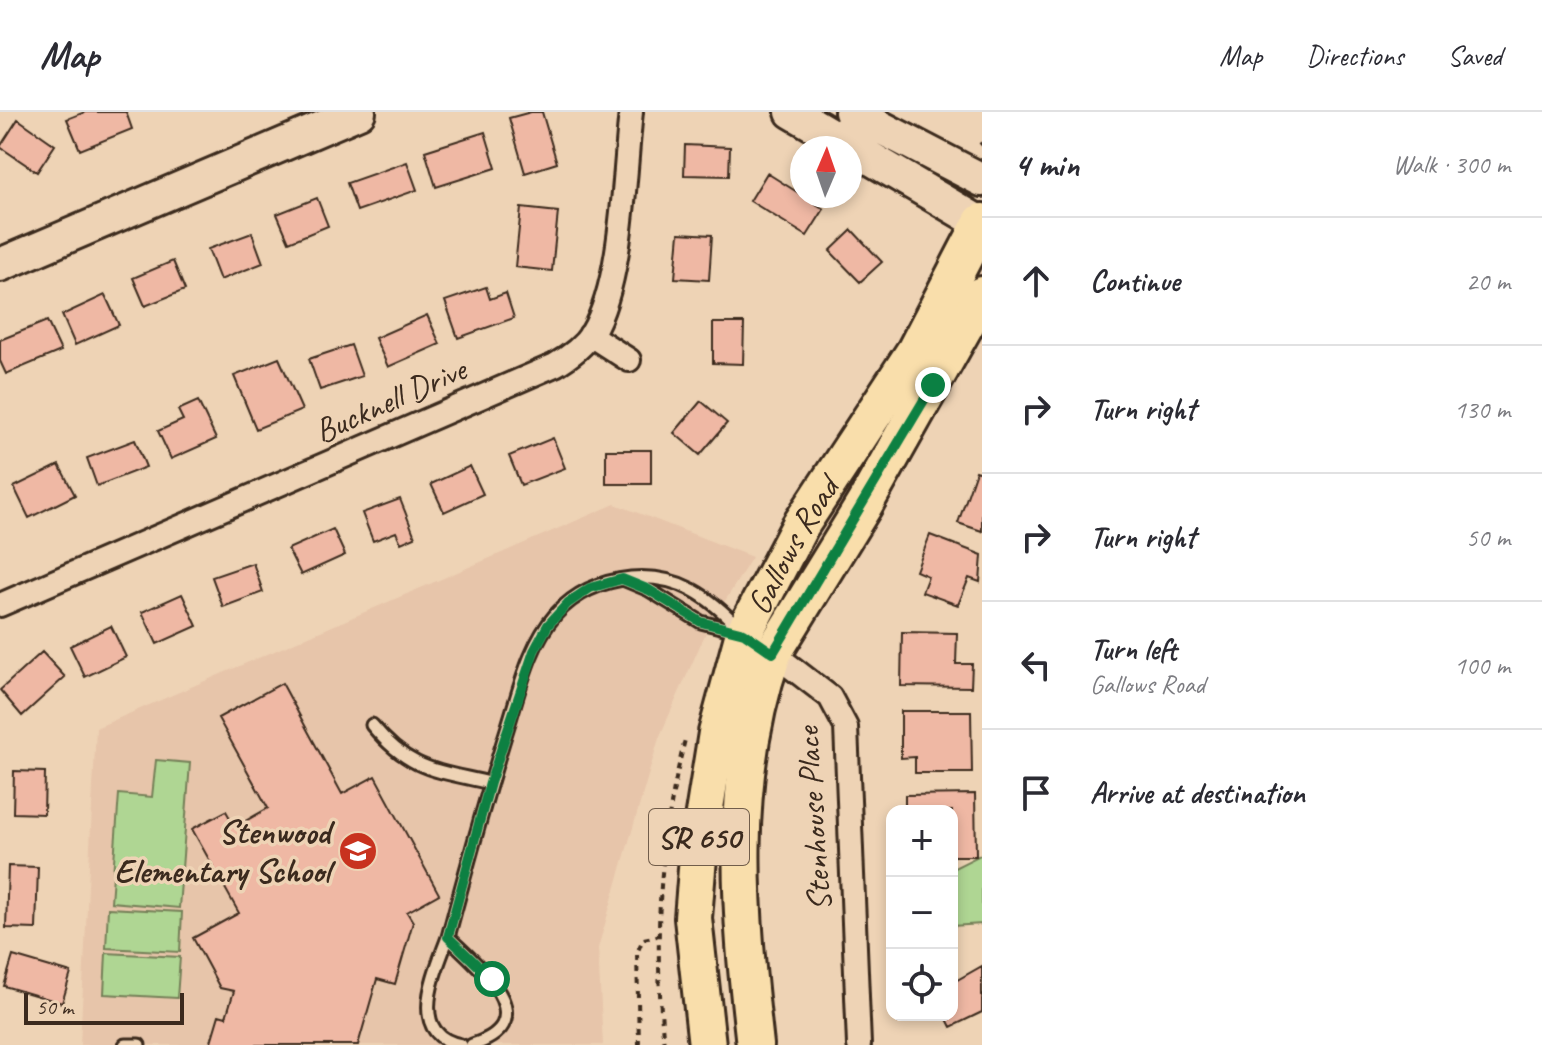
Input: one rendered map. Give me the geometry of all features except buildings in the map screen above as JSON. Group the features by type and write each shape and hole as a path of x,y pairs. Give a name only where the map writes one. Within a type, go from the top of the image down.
{"main road":[{"name":"Gallows Road","path":"707,1045 693,918 699,845 717,733 759,643 800,526 915,351 982,223"},
{"name":"Gallows Road","path":"755,1045 742,927 740,835 759,643 864,505 982,295"}],"street":[{"path":"0,265 359,112"},
{"name":"Bucknell Drive","path":"0,605 555,365 573,354 590,335 601,314 613,269 631,112"},
{"path":"792,112 982,223"},
{"path":"851,112 982,180"},
{"path":"590,335 629,360"},
{"name":"Stenhouse Place","path":"759,643 830,697 846,727 859,1045"}],"lane":[{"path":"461,1045 445,1040 435,1031 427,1006 490,783 529,661 548,625 577,595 622,579 657,577 678,582 711,599 759,643"},
{"path":"622,579 649,590 701,622 759,643"},
{"path":"372,725 393,750 414,764 490,783"},
{"path":"448,937 492,979 504,1000 504,1012 494,1034 472,1045"},
{"path":"125,1045 139,1045"}],"path":[{"path":"639,1045 637,953 643,939 657,936"}],"shaded area":[{"name":"Stenwood Elementary School","path":"615,504 752,557 706,632 659,738 598,948 603,1045 80,1045 96,728"}],"green space":[{"path":"156,760 190,763 179,908 111,902 119,794 152,797"},
{"path":"982,854 982,924 958,926 958,866"},
{"path":"108,908 182,912 180,952 106,948"},
{"path":"106,953 180,957 177,998 104,994"}],"place":[{"name":"Stenwood Elementary School","path":"358,851"}],"route":[{"path":"492,979 448,937 517,697 529,661 555,615 590,588 622,579 649,590 701,622 744,633 773,653 933,385"}]}
